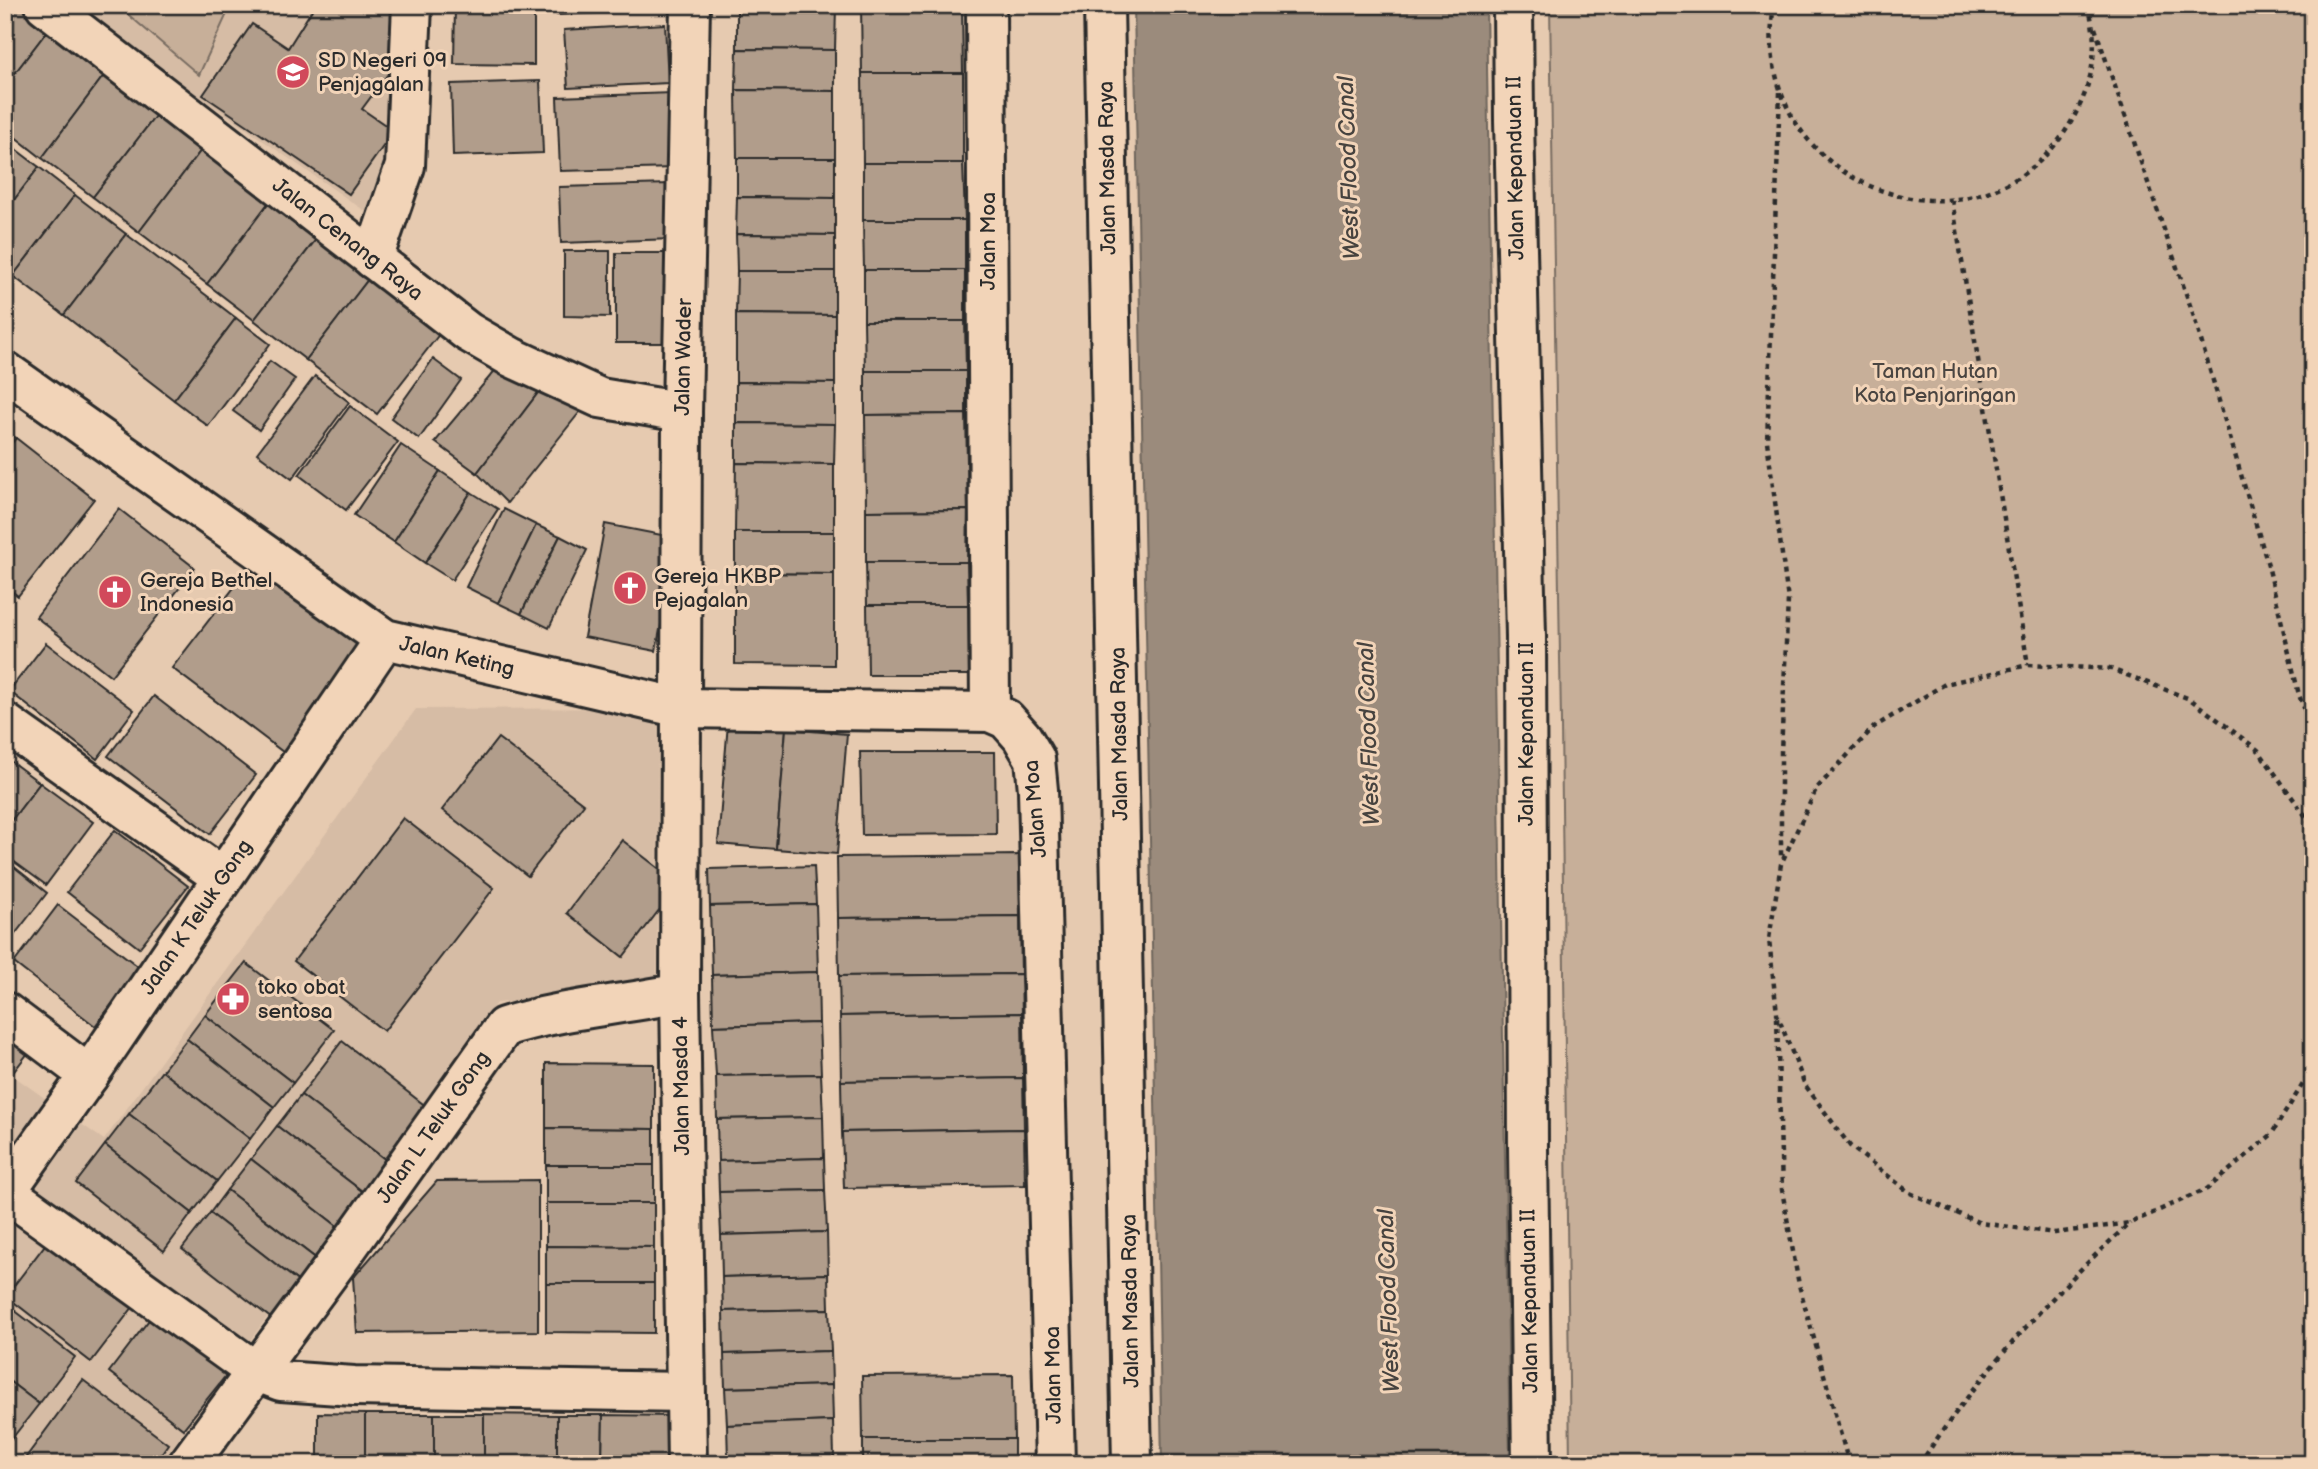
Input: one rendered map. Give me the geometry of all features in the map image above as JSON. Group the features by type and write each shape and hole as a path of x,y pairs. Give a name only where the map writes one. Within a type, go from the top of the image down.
{"street":[{"name":"Jalan Cenang Raya","path":"45,5 468,332 511,357 600,398 682,412"},
{"path":"373,259 405,166 412,5"},
{"name":"Jalan Wader","path":"681,708 682,412 690,5"},
{"name":"Jalan Moa","path":"986,5 990,712 1006,719 1023,737 1035,759 1038,790 1055,1464"},
{"name":"Jalan Masda Raya","path":"1104,5 1132,1464"},
{"name":"Jalan Kepanduan II","path":"1513,5 1526,636 1527,1134 1532,1464"},
{"name":"Jalan Keting","path":"5,371 385,639 681,708 990,712"},
{"name":"Jalan K Teluk Gong","path":"6,1193 385,639"},
{"name":"Jalan Masda 4","path":"681,708 680,993 687,1464"},
{"path":"5,723 222,877"},
{"name":"Jalan L Teluk Gong","path":"188,1464 343,1254 504,1027 534,1017 633,1003 680,993"},
{"path":"5,1012 89,1074"},
{"path":"6,1193 255,1371 281,1381 354,1387 685,1392"}],"path":[{"path":"1774,5 1770,29 1772,61 1780,92 1803,134 1819,153 1847,176 1880,192 1916,200 1952,200 1987,192 2018,177 2046,156 2068,129 2085,97 2094,64 2095,29"},
{"path":"2088,5 2194,317 2268,565 2299,695 2313,731"},
{"path":"1780,92 1767,441 1788,600 1781,752 1781,864 1769,939 1777,1014 1782,1190 1799,1285 1849,1464"},
{"path":"1952,200 2028,664"},
{"path":"1781,864 1817,788 1874,726 1945,684 2028,664 2111,669 2190,699 2258,750 2307,818 2313,835"},
{"path":"1777,1014 1805,1085 1850,1146 1910,1193 1980,1223 2055,1233 2130,1223 2207,1189 2271,1135 2313,1068"},
{"path":"1920,1464 1956,1412 2004,1354 2088,1261 2130,1223"}],"shaded area":[{"name":"SD Negeri 09 Penjagalan","path":"67,5 420,5 388,227"},
{"path":"658,708 657,989 496,1003 160,1464 5,1464 5,1070 104,1140 416,709"}],"green space":[{"path":"117,5 231,5 199,75"},
{"name":"Taman Hutan Kota Penjaringan","path":"1550,5 2313,5 2313,1464 1570,1464"}],"water":[{"name":"West Flood Canal","path":"1134,5 1486,5 1510,1464 1162,1464"}],"building":[{"path":"5,5 24,5 51,26 5,86"},
{"path":"315,5 409,5 408,47 362,109 394,131 349,194 203,95 252,24 288,48"},
{"path":"455,5 534,5 534,65 454,64"},
{"path":"556,5 664,5 665,10 557,15"},
{"path":"737,5 836,5 835,50 737,49"},
{"path":"861,5 962,5 963,73 862,73"},
{"path":"665,24 668,83 568,88 564,30"},
{"path":"51,26 108,70 42,158 5,129 5,86"},
{"path":"737,49 835,50 835,91 736,90"},
{"path":"108,70 160,110 93,197 42,158"},
{"path":"862,73 963,73 963,163 863,163"},
{"path":"540,81 543,153 453,156 451,84"},
{"path":"736,90 835,91 835,158 737,158"},
{"path":"672,93 675,168 560,171 557,97"},
{"path":"160,110 205,145 139,232 93,197"},
{"path":"5,141 39,167 5,212"},
{"path":"205,145 273,197 207,284 139,232"},
{"path":"737,158 835,158 835,198 737,197"},
{"path":"863,163 963,163 965,220 863,220"},
{"path":"39,167 75,195 13,276 5,271 5,212"},
{"path":"671,184 673,239 561,243 559,187"},
{"path":"75,195 126,234 64,315 13,276"},
{"path":"273,197 321,233 254,320 207,284"},
{"path":"737,197 835,198 835,235 736,234"},
{"path":"863,220 965,220 965,270 864,270"},
{"path":"321,233 373,273 306,360 254,320"},
{"path":"126,234 236,318 174,400 64,315"},
{"path":"736,234 835,235 835,271 737,271"},
{"path":"564,251 610,251 610,317 564,316"},
{"path":"616,253 673,253 672,343 616,343"},
{"path":"864,270 965,270 965,321 864,321"},
{"path":"737,271 835,271 835,315 736,314"},
{"path":"373,273 444,328 377,414 306,360"},
{"path":"736,314 835,315 835,383 736,382"},
{"path":"236,318 270,344 208,426 174,400"},
{"path":"864,321 965,321 966,371 865,371"},
{"path":"433,359 461,380 419,439 391,418"},
{"path":"270,361 295,379 259,430 233,411"},
{"path":"497,368 541,389 477,473 435,442"},
{"path":"865,371 966,371 966,414 865,415"},
{"path":"315,376 349,402 292,479 257,453"},
{"path":"736,382 835,383 835,424 736,423"},
{"path":"541,389 583,408 507,503 477,473"},
{"path":"350,406 398,442 346,510 299,475"},
{"path":"966,414 968,510 866,511 865,415"},
{"path":"736,423 835,424 834,464 736,463"},
{"path":"5,430 16,438 5,452"},
{"path":"16,438 94,499 18,596 5,586 5,452"},
{"path":"401,445 440,471 394,542 354,515"},
{"path":"736,463 834,464 834,532 735,532"},
{"path":"440,471 471,492 425,563 394,542"},
{"path":"471,492 498,509 452,580 425,563"},
{"name":"Gereja Bethel Indonesia","path":"119,509 195,568 111,676 36,617"},
{"path":"504,509 536,525 498,603 466,587"},
{"path":"968,510 967,562 866,562 866,511"},
{"name":"Gereja HKBP Pejagalan","path":"605,524 677,538 656,651 584,637"},
{"path":"536,525 560,536 521,614 498,603"},
{"path":"735,532 834,532 834,574 735,573"},
{"path":"560,536 587,550 549,628 521,614"},
{"path":"866,562 967,562 968,605 867,605"},
{"path":"253,563 363,647 283,752 172,668"},
{"path":"735,573 834,574 834,665 735,664"},
{"path":"867,605 968,605 969,675 868,675"},
{"path":"46,643 134,710 97,759 9,691"},
{"path":"154,696 256,775 210,834 108,756"},
{"path":"728,723 786,729 776,849 718,844"},
{"path":"786,729 847,734 837,854 776,849"},
{"path":"498,738 584,804 528,876 442,810"},
{"path":"860,752 995,752 996,834 862,835"},
{"path":"5,757 40,783 5,829"},
{"path":"40,783 93,822 46,885 5,855 5,829"},
{"path":"403,818 494,888 384,1031 294,961"},
{"path":"115,830 188,886 139,948 67,892"},
{"path":"622,840 679,884 623,957 567,913"},
{"path":"1019,855 1020,916 838,918 837,857"},
{"path":"8,862 47,893 5,947 5,866"},
{"path":"814,866 816,904 710,906 709,869"},
{"path":"816,904 818,972 712,975 710,906"},
{"path":"58,905 140,968 95,1026 14,963"},
{"path":"1020,916 1021,974 839,976 838,918"},
{"path":"246,963 334,1030 293,1083 205,1015"},
{"path":"818,972 819,1023 713,1026 712,975"},
{"path":"1021,974 1022,1013 840,1016 839,976"},
{"path":"1022,1013 1023,1078 841,1081 840,1016"},
{"path":"5,1015 38,1040 5,1083"},
{"path":"205,1015 293,1083 274,1107 187,1039"},
{"path":"819,1023 821,1074 716,1076 713,1026"},
{"path":"187,1039 274,1107 250,1139 162,1071"},
{"path":"342,1041 432,1111 391,1164 301,1095"},
{"path":"546,1063 654,1064 654,1129 546,1128"},
{"path":"162,1071 250,1139 217,1181 129,1114"},
{"path":"821,1074 823,1117 717,1119 716,1076"},
{"path":"1023,1078 1024,1129 842,1132 841,1081"},
{"path":"301,1095 391,1164 367,1195 277,1126"},
{"path":"129,1114 217,1181 192,1213 105,1145"},
{"path":"823,1117 824,1158 718,1161 717,1119"},
{"path":"277,1126 367,1195 341,1229 251,1159"},
{"path":"546,1128 654,1129 654,1165 546,1165"},
{"path":"1024,1129 1025,1185 844,1188 842,1132"},
{"path":"105,1145 192,1213 164,1251 76,1183"},
{"path":"824,1158 825,1190 719,1192 718,1161"},
{"path":"251,1159 341,1229 318,1260 227,1190"},
{"path":"546,1165 654,1165 654,1203 546,1203"},
{"path":"538,1180 538,1331 357,1333 353,1278 437,1181"},
{"path":"227,1190 318,1260 300,1283 210,1213"},
{"path":"825,1190 827,1232 721,1235 719,1192"},
{"path":"546,1203 654,1203 654,1247 546,1246"},
{"path":"210,1213 300,1283 272,1319 182,1249"},
{"path":"827,1232 828,1274 722,1277 721,1235"},
{"path":"48,1241 133,1307 91,1362 6,1296"},
{"path":"546,1246 654,1247 654,1283 546,1283"},
{"path":"828,1274 829,1309 723,1311 722,1277"},
{"path":"546,1283 654,1283 654,1333 546,1332"},
{"path":"5,1303 75,1357 39,1404 5,1378"},
{"path":"829,1309 831,1351 724,1354 723,1311"},
{"path":"152,1316 227,1374 183,1429 109,1372"},
{"path":"831,1351 832,1385 725,1388 724,1354"},
{"path":"1013,1375 1014,1439 863,1439 862,1376"},
{"path":"5,1378 39,1404 10,1441 5,1438"},
{"path":"83,1380 168,1444 154,1464 21,1464"},
{"path":"832,1385 833,1421 727,1425 725,1388"},
{"path":"318,1413 365,1414 365,1464 318,1464"},
{"path":"365,1414 434,1414 434,1464 365,1464"},
{"path":"434,1414 484,1414 484,1464 434,1464"},
{"path":"484,1414 557,1415 557,1464 484,1464"},
{"path":"557,1415 603,1415 602,1464 557,1464"},
{"path":"603,1415 675,1416 675,1464 602,1464"},
{"path":"833,1421 834,1457 728,1460 727,1425"},
{"path":"863,1439 1014,1439 1014,1464 863,1464"},
{"path":"834,1457 834,1464 728,1464 728,1460"}],"place":[{"name":"SD Negeri 09 Penjagalan","path":"293,72"},
{"name":"Gereja HKBP Pejagalan","path":"630,588"},
{"name":"Gereja Bethel Indonesia","path":"115,592"},
{"name":"toko obat sentosa","path":"233,999"}]}
